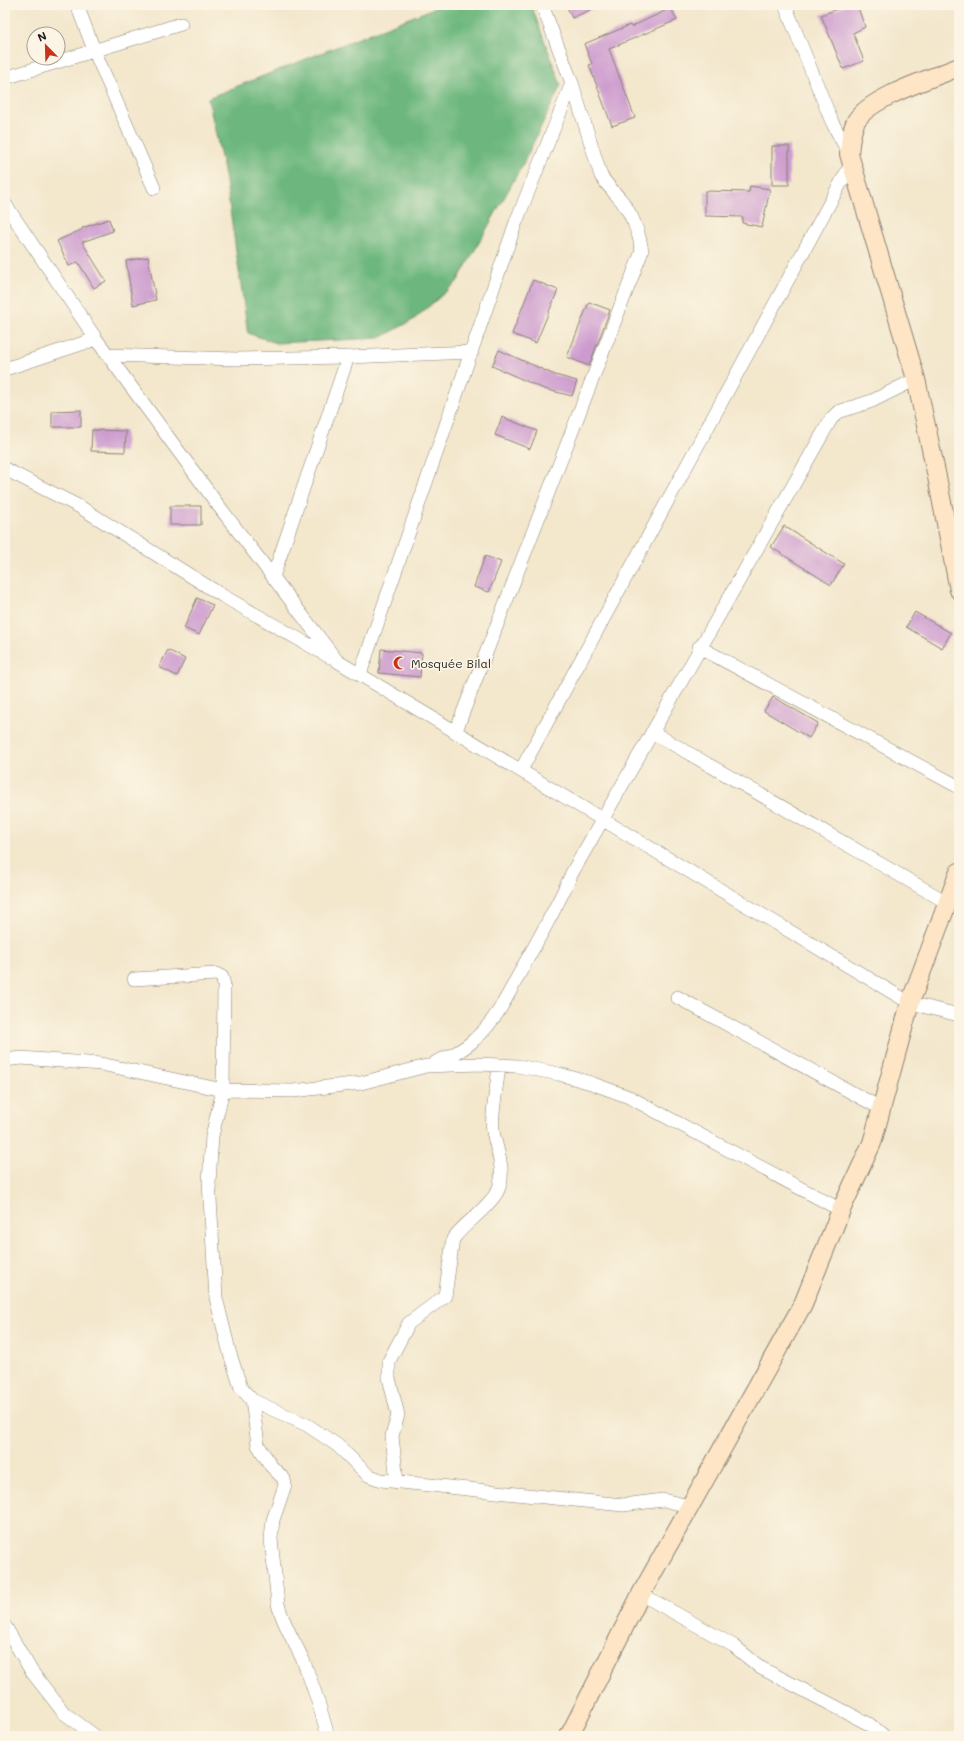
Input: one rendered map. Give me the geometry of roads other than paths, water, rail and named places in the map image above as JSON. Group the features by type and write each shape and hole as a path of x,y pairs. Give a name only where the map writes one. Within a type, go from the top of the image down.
{"main road":[{"path":"958,582 916,379 850,159 851,135 856,121 865,110 880,100 959,67"},
{"path":"569,1736 689,1506 745,1411 803,1304 841,1210 872,1143 910,1003 959,872"}],"street":[{"path":"77,5 94,50 154,188"},
{"path":"455,733 642,251 639,235 628,209 608,187 601,176 572,83 542,5"},
{"path":"521,770 850,159 832,122 785,5"},
{"path":"5,78 181,24"},
{"path":"360,674 516,222 572,83"},
{"path":"5,204 96,339 273,578 337,660"},
{"path":"5,369 96,339"},
{"path":"108,355 237,359 348,357 472,352"},
{"path":"273,578 348,357"},
{"path":"5,1060 21,1058 101,1064 223,1090 294,1091 335,1088 361,1083 426,1066 466,1047 491,1022 508,996 556,908 572,873 699,647 831,419 838,412 872,401 916,379"},
{"path":"5,468 80,508 223,596 337,660 455,733 521,770 602,821 910,1003 959,1015"},
{"path":"699,647 959,787"},
{"path":"652,732 948,903"},
{"path":"134,979 216,974 222,976 224,984 223,1090 212,1136 208,1182 216,1298 222,1327 241,1388 252,1400 307,1425 337,1445 368,1475 381,1480 623,1505 663,1500 689,1506"},
{"path":"677,997 882,1109"},
{"path":"426,1066 456,1064 499,1065 559,1074 592,1083 629,1097 841,1210"},
{"path":"398,1482 392,1436 398,1415 389,1378 389,1361 409,1323 445,1296 453,1239 485,1207 497,1192 501,1183 500,1161 493,1131 499,1065"},
{"path":"252,1400 258,1445 271,1466 284,1479 285,1485 273,1520 271,1539 280,1614 317,1696 328,1736"},
{"path":"642,1594 734,1646 761,1668 869,1724 884,1736"},
{"path":"5,1626 32,1672 64,1713 95,1736"}],"place":[{"name":"Mosquée Bilal","path":"400,663"}]}
